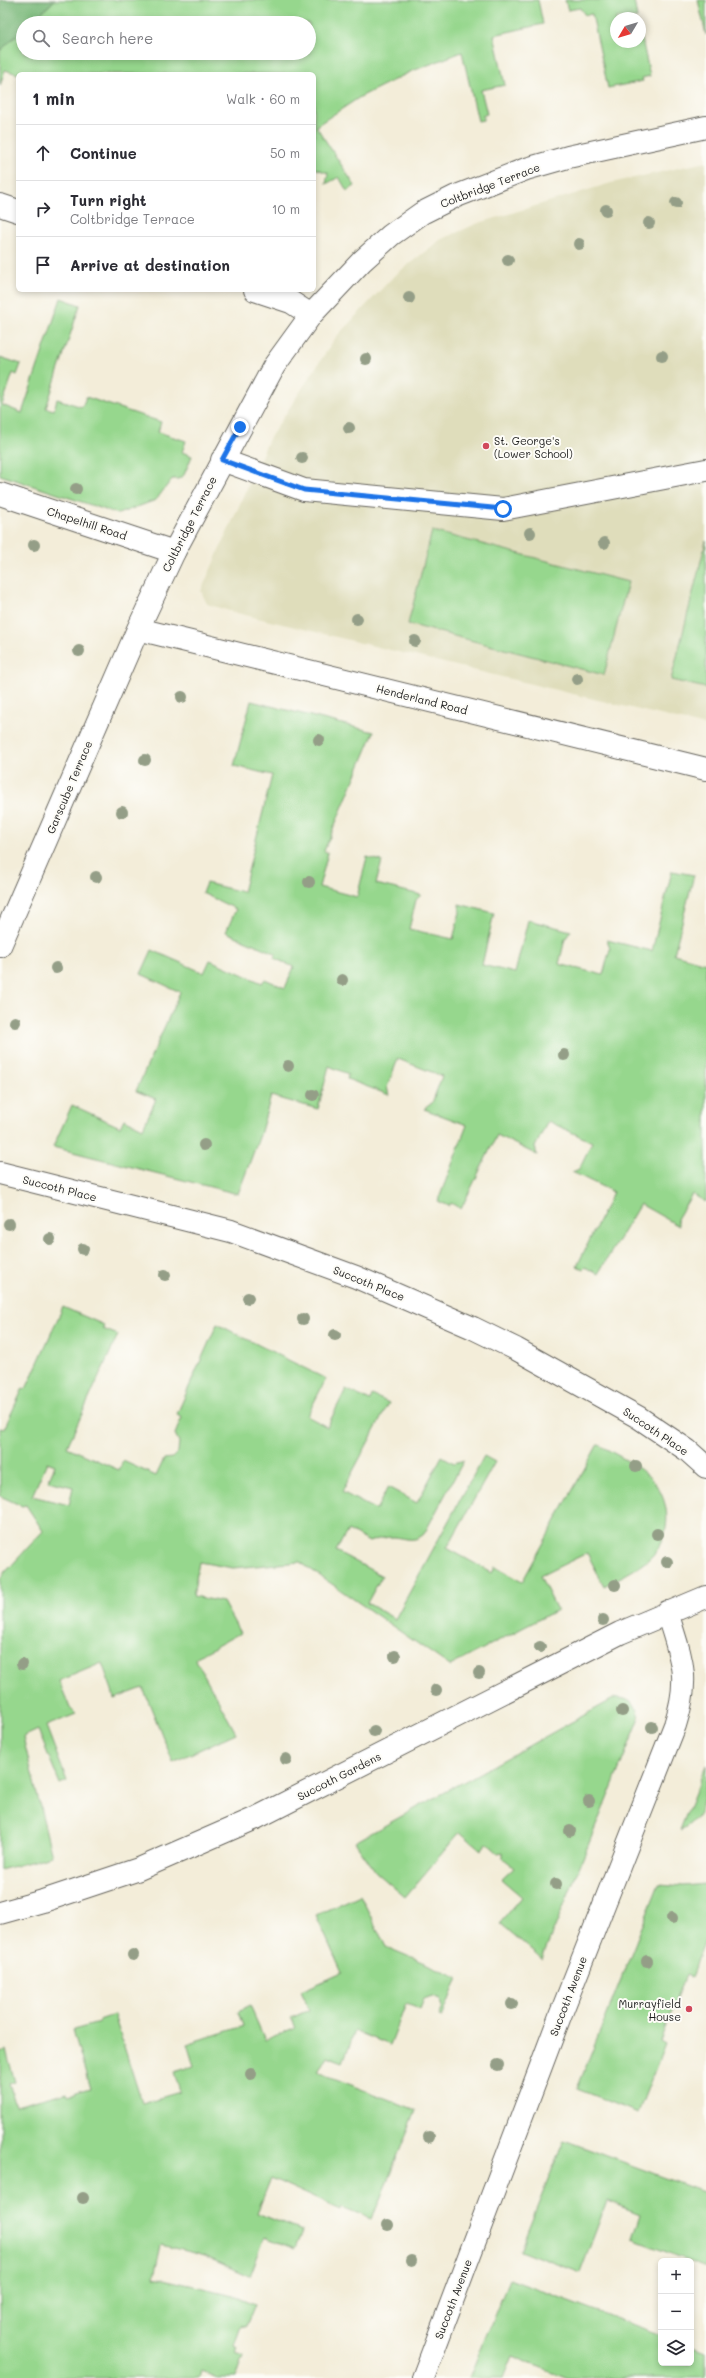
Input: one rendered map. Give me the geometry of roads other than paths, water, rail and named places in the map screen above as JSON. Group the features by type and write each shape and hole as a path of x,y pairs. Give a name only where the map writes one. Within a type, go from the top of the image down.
{"street":[{"name":"Coltbridge Terrace","path":"138,629 174,552 222,460 274,366 311,315 362,261 391,235 422,213 454,197 526,169 568,157 706,127"},
{"path":"0,204 16,210"},
{"path":"261,292 291,302 311,315"},
{"path":"222,460 304,490 503,509 706,470"},
{"name":"Chapelhill Road","path":"0,494 174,552"},
{"name":"Henderland Road","path":"138,629 706,769"},
{"name":"Garscube Terrace","path":"0,946 138,629"},
{"name":"Succoth Place","path":"0,1173 231,1231 356,1276 473,1328 516,1349 638,1417 687,1450 706,1467"},
{"name":"Succoth Gardens","path":"0,1913 43,1901 140,1869 256,1818 560,1665 589,1648 667,1612 706,1597"},
{"name":"Succoth Avenue","path":"423,2378 560,2016 677,1720 684,1693 684,1674 667,1612"}],"place":[{"name":"St. George's (Lower School)","path":"486,446"},
{"name":"Murrayfield House","path":"689,2009"}]}
